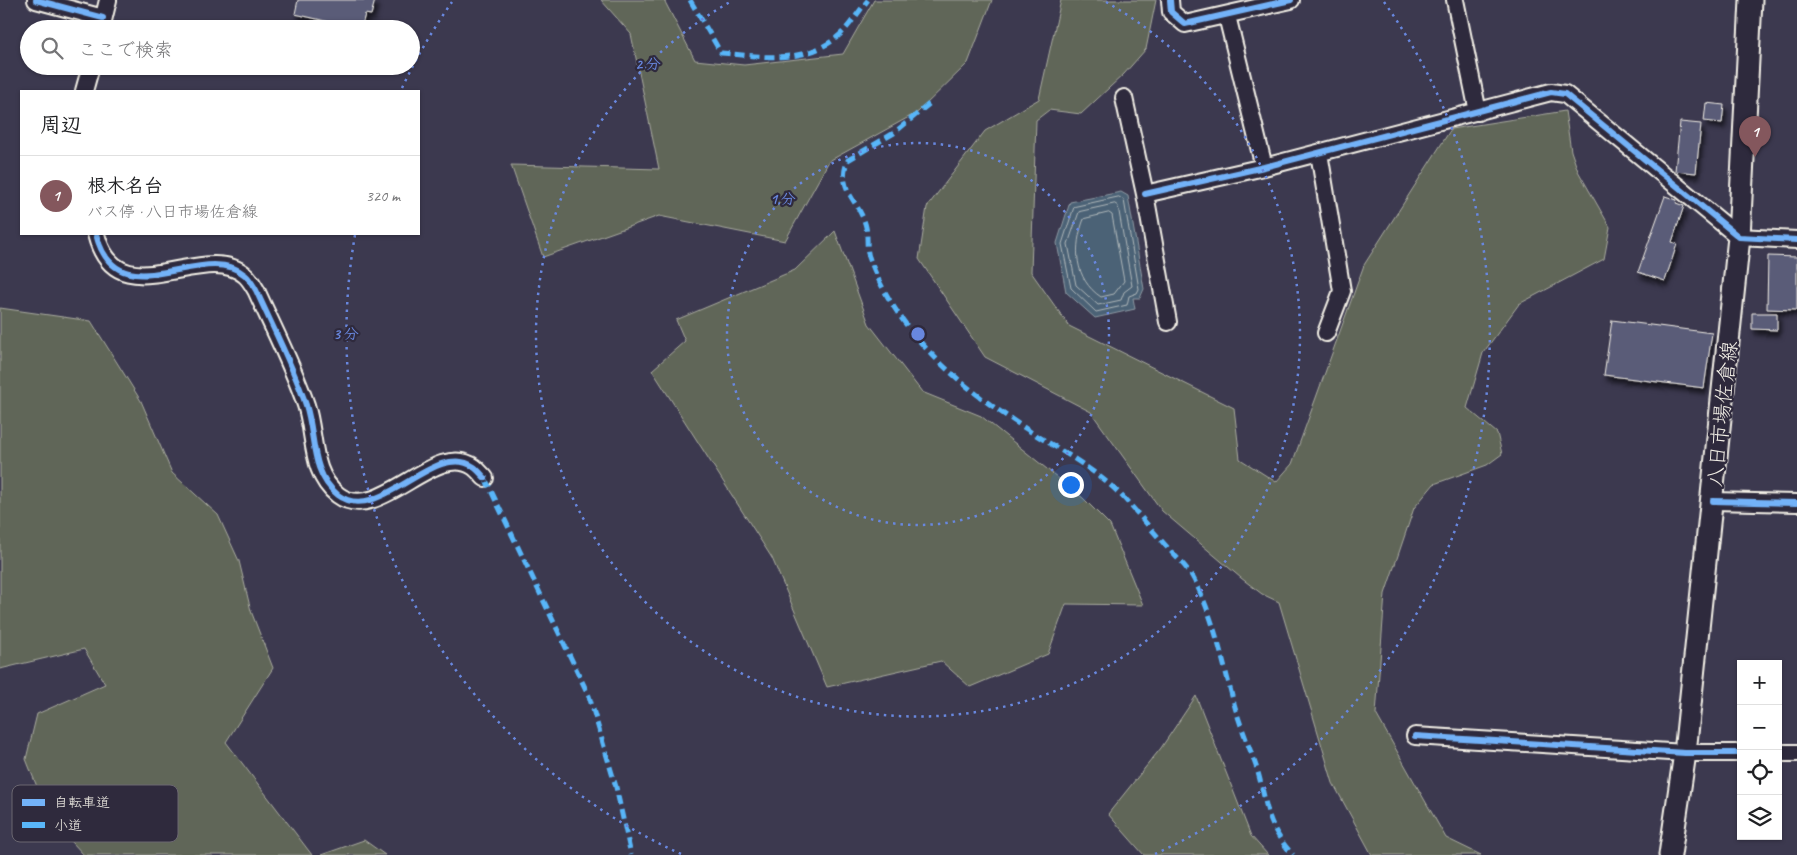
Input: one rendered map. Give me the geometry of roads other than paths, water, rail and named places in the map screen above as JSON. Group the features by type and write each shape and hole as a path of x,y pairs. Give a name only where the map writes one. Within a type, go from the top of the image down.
{"main road":[{"name":"八日市場佐倉線","path":"1670,855 1685,753 1740,237 1751,0"}],"street":[{"path":"36,0 91,20"},
{"path":"103,20 108,0"},
{"path":"1170,0 1171,12 1185,24 1291,0"},
{"path":"1455,0 1478,112"},
{"path":"1227,16 1264,167"},
{"path":"84,90 88,75"},
{"path":"1145,194 1264,167 1551,92 1564,94 1740,237 1797,240"},
{"path":"1124,98 1145,194 1168,322"},
{"path":"1319,153 1342,291 1326,333"},
{"path":"96,235 99,247 107,260 128,273 145,274 218,266 232,268 244,274 256,290 306,405 324,482 339,496 350,501 364,502 380,497 431,468 444,464 465,463 474,467 485,478"},
{"path":"1713,501 1797,503"},
{"path":"1416,736 1685,753 1737,753"},
{"path":"1782,753 1797,753"}],"water":[{"path":"1121,192 1128,196 1144,289 1140,298 1133,298 1135,309 1095,318 1066,292 1057,243 1070,202"}],"place":[{"name":"根木名台","path":"1755,157"}]}
